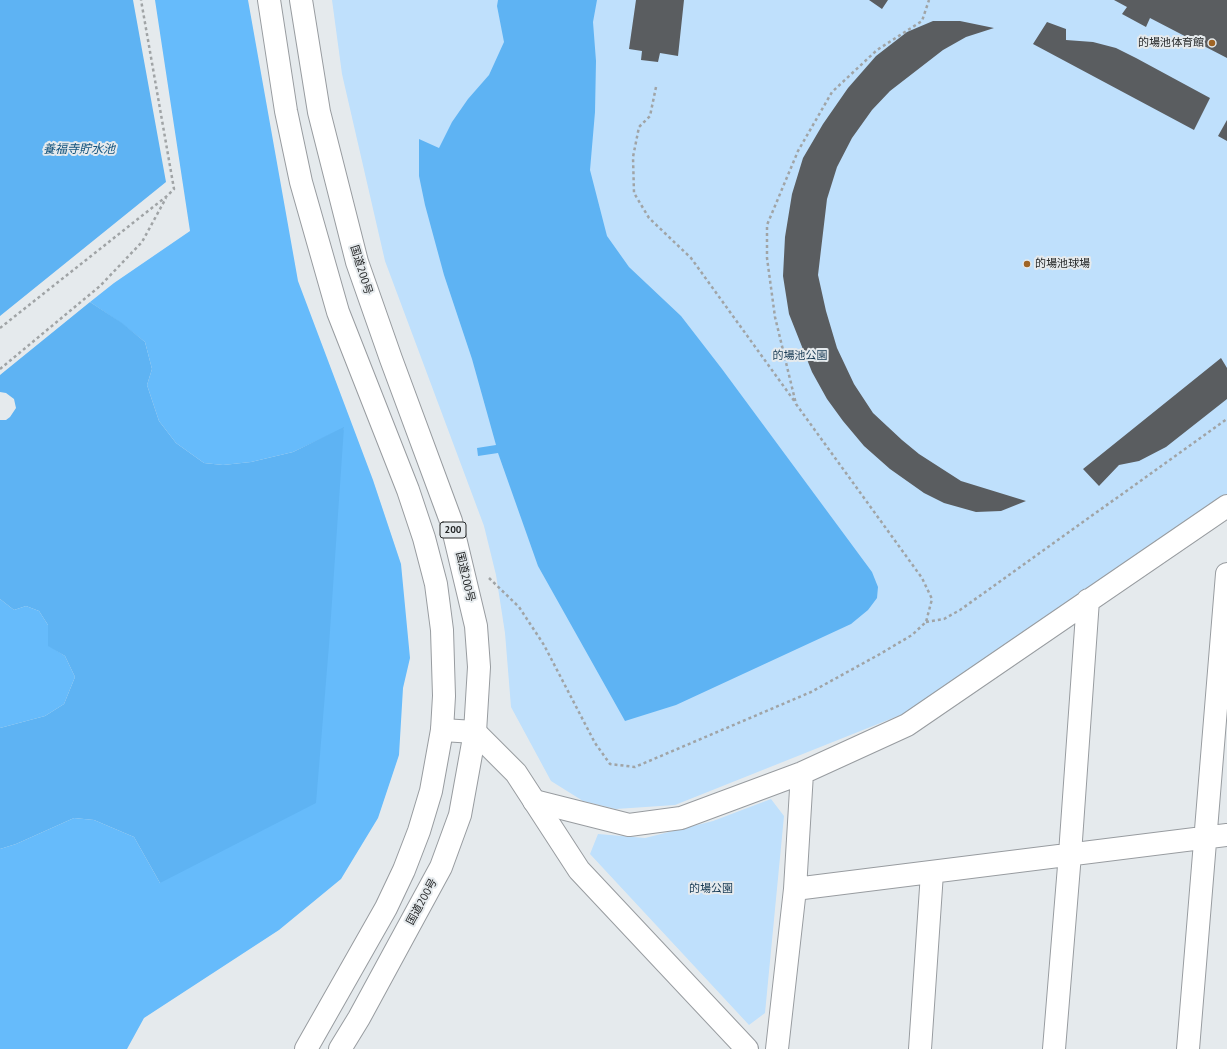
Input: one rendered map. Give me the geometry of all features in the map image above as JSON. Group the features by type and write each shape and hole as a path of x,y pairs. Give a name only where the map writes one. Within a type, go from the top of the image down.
{"main road":[{"name":"200","path":"268,0 286,111 301,182 338,312 408,490 424,538 436,584 442,630 444,696 442,730 431,791 419,831 404,870 386,908 306,1049"},
{"name":"国道200号","path":"301,0 319,112 357,262 451,521 477,633 479,667 475,732 460,815 441,867 359,1018 340,1049"},
{"path":"534,801 628,825 681,818 802,773 907,725 1088,600 1227,509"},
{"path":"1188,1049 1217,836 1227,574"},
{"path":"1054,1049 1070,854 1088,600"},
{"path":"442,730 475,732 516,773 579,870 747,1049"},
{"path":"777,1049 795,889 802,773"},
{"path":"795,889 1217,836"},
{"path":"920,1049 932,872"}],"path":[{"path":"0,369 100,286 137,248 142,242 168,196 174,189 141,0"},
{"path":"796,404 775,317 767,258 767,225 798,151 832,92 877,50 922,21 929,0"},
{"path":"484,573 519,607 548,652 595,743 610,764 635,767 811,692 906,639 926,622 932,599 922,578 691,258 649,218 634,193 634,157 639,127 650,116 656,87"},
{"path":"0,328 168,196"},
{"path":"926,622 944,619 960,610 1227,419"}],"green space":[{"name":"的場池公園","path":"332,0 1227,0 1227,496 908,712 675,805 616,809 583,801 551,781 511,707 505,633 496,575 484,526 385,261 342,74"},
{"name":"的場公園","path":"771,799 784,816 765,1013 749,1025 590,854 598,834 645,838 713,821"}],"shaded area":[{"path":"155,0 248,0 298,281 373,480 401,564 410,658 403,688 399,755 378,818 341,879 279,930 144,1018 127,1049 0,1049 0,849 16,844 74,818 94,820 134,837 160,883 344,428 293,452 251,462 223,465 204,463 176,443 159,421 147,385 152,369 145,342 121,323 90,302 114,283 190,231"},
{"path":"0,599 14,610 26,606 39,611 48,625 48,645 65,656 75,677 64,704 45,716 0,728"}],"water":[{"name":"養福寺貯水池","path":"0,0 133,0 166,182 0,316"},
{"path":"498,0 597,0 593,22 596,61 595,112 590,170 607,236 629,267 681,316 722,369 872,572 878,587 877,598 868,610 851,624 676,705 625,721 538,566 498,453 478,456 477,448 496,445 472,359 444,275 425,205 419,176 419,139 439,148 452,122 468,99 489,75 504,42 497,6"},
{"path":"90,302 122,323 145,342 152,369 147,385 159,421 176,443 204,463 223,465 251,462 293,452 344,427 329,645 316,803 160,883 134,837 94,820 74,818 16,844 0,849 0,728 45,716 64,704 75,677 65,656 48,646 48,625 39,611 26,606 14,610 0,599 0,420 6,420 10,417 16,408 14,399 6,393 0,392 0,375"}],"building":[{"path":"636,0 684,0 678,56 660,53 658,62 641,60 642,51 629,49"},
{"path":"869,0 888,0 882,9"},
{"name":"的場池体育館","path":"1114,0 1227,0 1227,58 1150,18 1146,27 1122,14 1127,7"},
{"path":"933,21 960,21 994,28 966,37 943,50 890,91 872,110 852,138 837,167 827,199 818,275 826,311 837,348 854,384 873,413 919,454 961,481 1026,501 1001,511 976,512 944,503 924,493 890,469 864,446 827,399 812,372 789,314 783,276 785,237 792,194 803,158 823,124 848,88 876,56 907,32"},
{"path":"1047,22 1066,29 1066,40 1093,42 1116,48 1210,98 1194,130 1033,44"},
{"path":"1227,120 1227,141 1218,136"},
{"path":"1221,358 1227,368 1227,399 1166,447 1139,461 1119,465 1099,486 1083,469"}],"place":[{"name":"的場池体育館","path":"1212,43"},
{"name":"的場池球場","path":"1027,264"}]}
